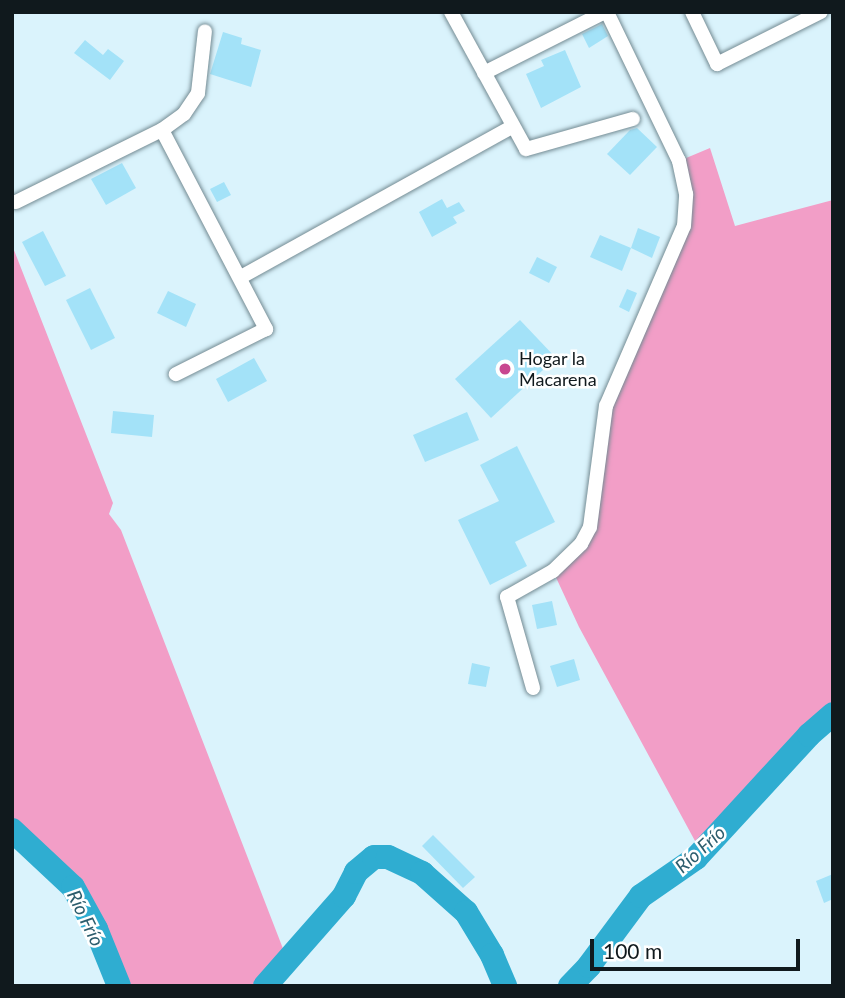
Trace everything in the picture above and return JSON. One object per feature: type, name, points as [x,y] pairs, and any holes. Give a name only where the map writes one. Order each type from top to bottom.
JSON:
[{"type":"street","points":[[451,12],[526,149],[633,119]]},
{"type":"street","points":[[484,73],[606,12],[679,162],[686,194],[684,226],[606,406],[590,527],[581,544],[553,571],[507,597],[533,688]]},
{"type":"street","points":[[692,12],[717,64],[800,17],[821,12]]},
{"type":"street","points":[[16,201],[162,130],[184,114],[198,93],[205,31]]},
{"type":"street","points":[[241,277],[512,127]]},
{"type":"street","points":[[162,130],[266,329],[176,374]]},
{"type":"shaded area","points":[[710,148],[735,226],[833,200],[833,714],[808,735],[701,852],[579,627],[553,571],[581,544],[606,406],[684,226],[679,161]]},
{"type":"shaded area","points":[[12,245],[113,503],[109,514],[121,530],[287,959],[265,986],[119,986],[96,929],[73,887],[12,830]]},
{"type":"building","points":[[602,24],[608,36],[589,48],[582,34]]},
{"type":"building","points":[[223,32],[242,38],[241,44],[261,50],[251,87],[210,74]]},
{"type":"building","points":[[85,40],[103,55],[108,49],[124,61],[110,80],[74,53]]},
{"type":"building","points":[[565,50],[581,87],[541,108],[526,74],[544,66],[541,60]]},
{"type":"building","points":[[637,128],[657,147],[630,175],[607,154],[630,130]]},
{"type":"building","points":[[122,163],[136,188],[106,205],[91,179]]},
{"type":"building","points":[[224,182],[231,195],[217,202],[210,189]]},
{"type":"building","points":[[442,199],[447,208],[459,202],[465,211],[453,217],[457,223],[432,237],[419,212]]},
{"type":"building","points":[[638,228],[660,237],[652,258],[631,248]]},
{"type":"building","points":[[43,231],[66,276],[45,286],[22,242]]},
{"type":"building","points":[[600,235],[631,248],[622,271],[590,257]]},
{"type":"building","points":[[537,257],[557,267],[549,283],[529,273]]},
{"type":"building","points":[[90,288],[115,338],[91,350],[66,300]]},
{"type":"building","points":[[627,289],[637,293],[629,312],[619,307]]},
{"type":"building","points":[[168,291],[196,304],[186,327],[157,313]]},
{"type":"building","name":"Hogar la Macarena","points":[[520,320],[556,358],[491,418],[455,379]]},
{"type":"building","points":[[254,358],[267,381],[228,402],[216,379]]},
{"type":"building","points":[[113,411],[154,415],[152,437],[111,433]]},
{"type":"building","points":[[467,412],[479,440],[425,462],[413,435]]},
{"type":"building","points":[[517,446],[555,522],[515,542],[527,566],[490,585],[458,520],[499,501],[480,465]]},
{"type":"building","points":[[552,601],[557,625],[537,629],[532,605]]},
{"type":"building","points":[[574,659],[580,680],[557,687],[550,666]]},
{"type":"building","points":[[472,663],[490,667],[486,687],[468,684]]},
{"type":"building","points":[[433,835],[475,877],[463,888],[422,846]]},
{"type":"building","points":[[833,874],[833,899],[824,903],[816,881]]},
{"type":"waterway","name":"Río Frío","points":[[570,986],[589,966],[641,896],[696,858],[809,735],[833,714]]},
{"type":"waterway","name":"Río Frío","points":[[12,830],[73,887],[96,929],[119,986]]},
{"type":"waterway","name":"Río Frío","points":[[265,986],[344,896],[356,872],[374,857],[388,857],[422,873],[466,912],[492,955],[505,986]]},
{"type":"place","name":"Hogar la Macarena","points":[[505,369]]}]
